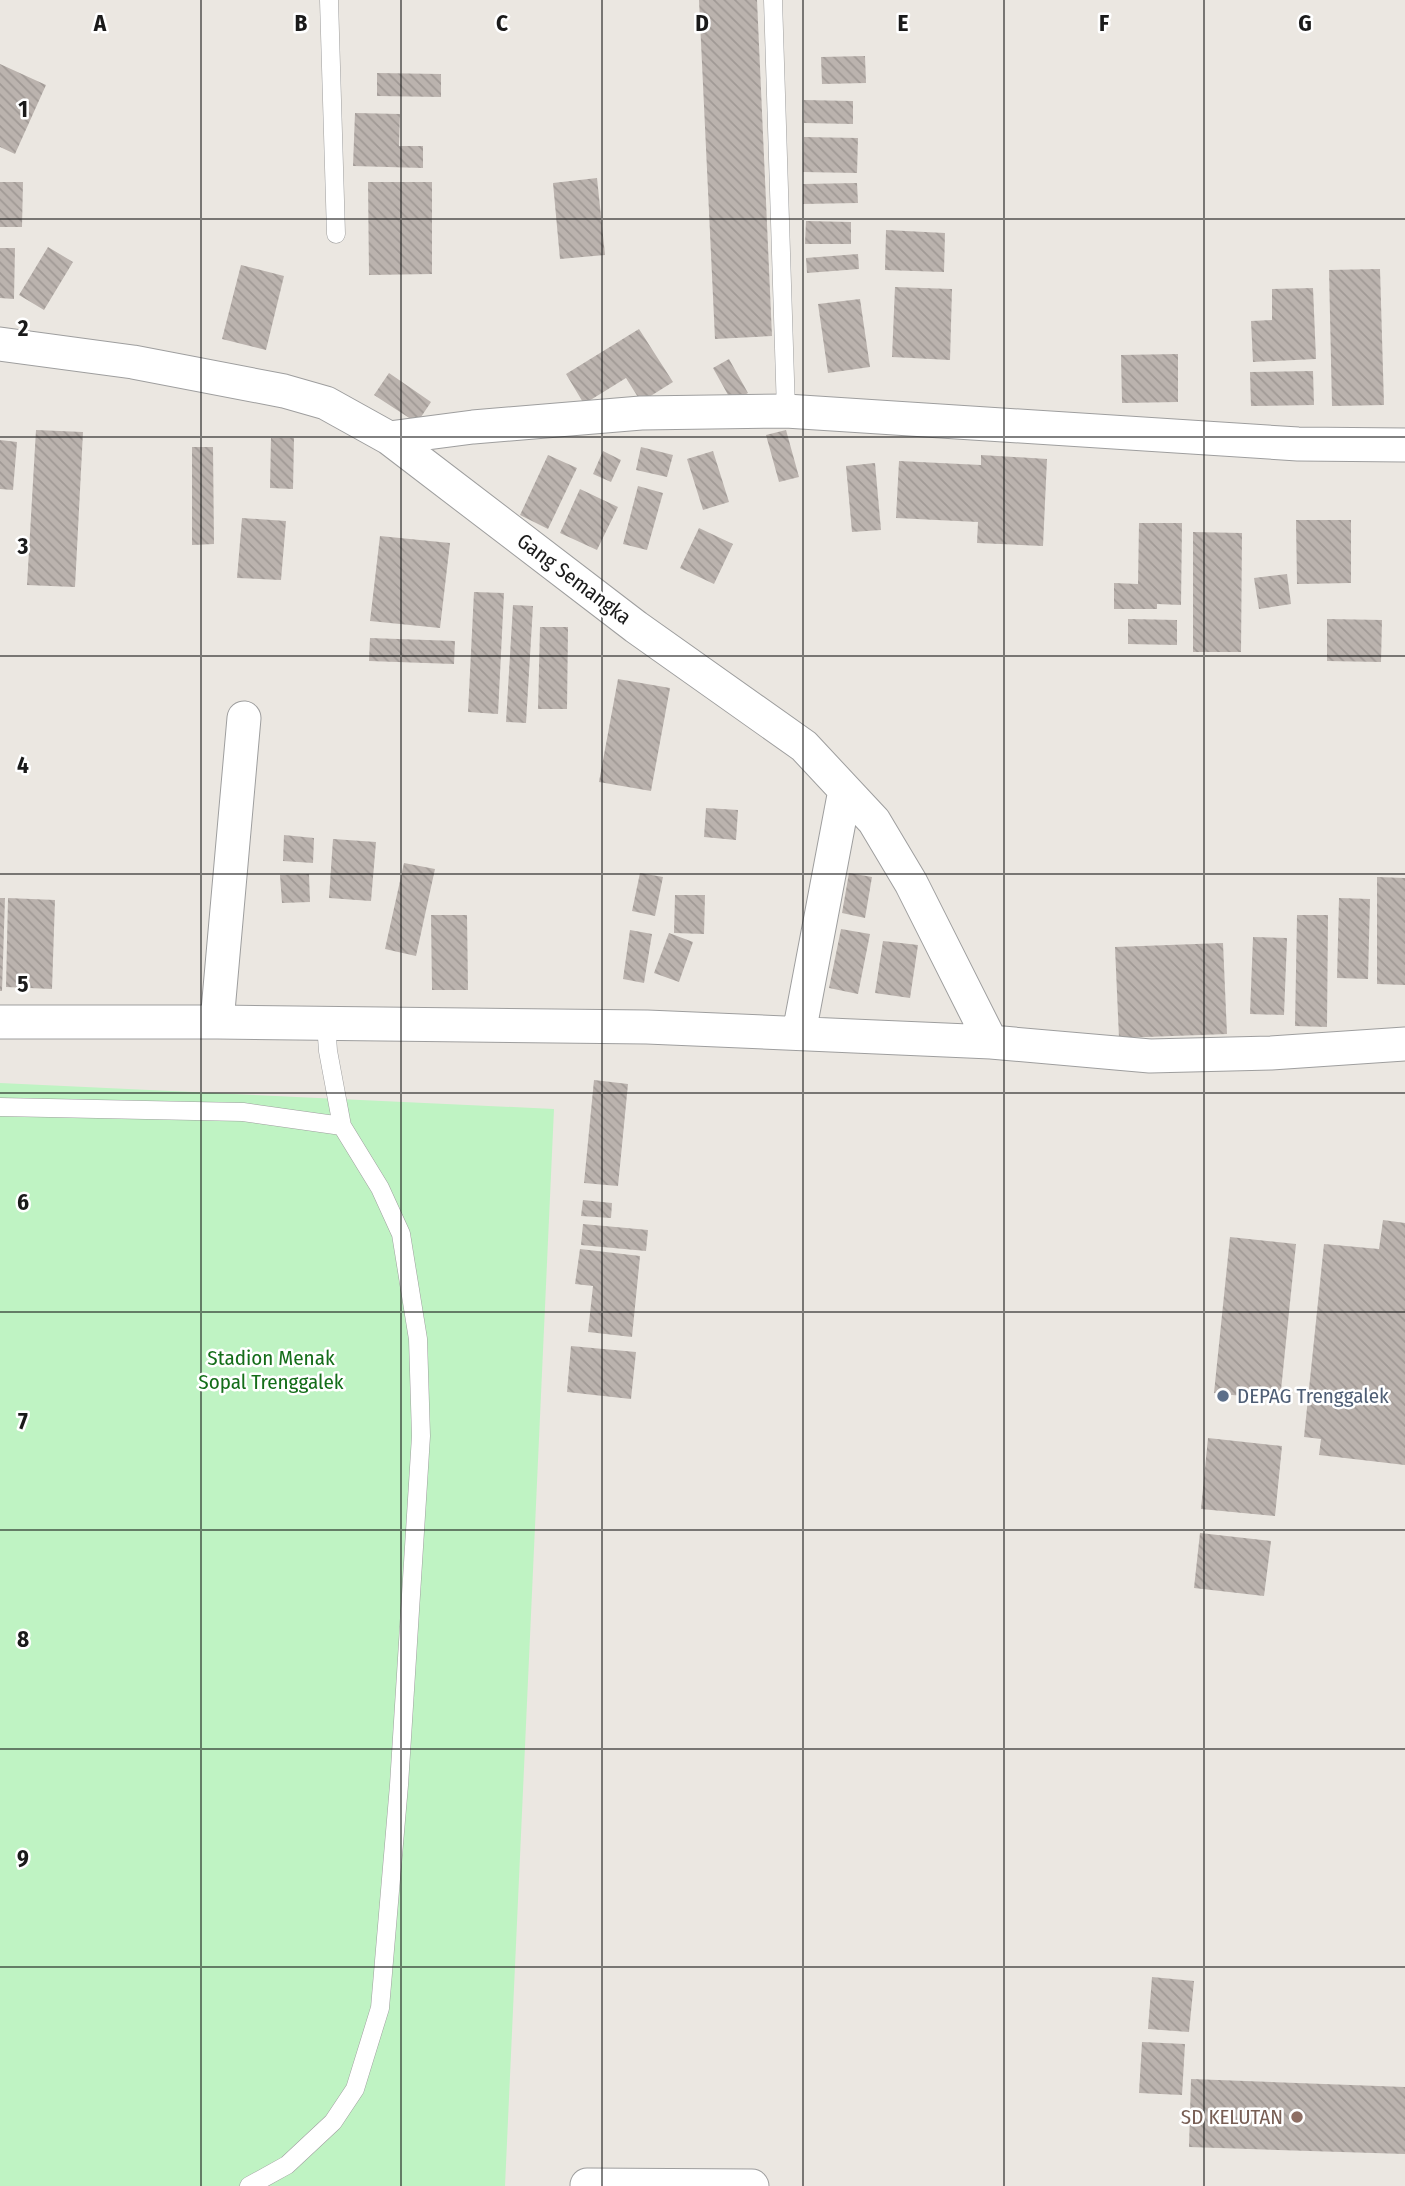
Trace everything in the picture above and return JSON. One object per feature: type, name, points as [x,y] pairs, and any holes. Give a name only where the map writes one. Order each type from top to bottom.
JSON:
[{"type":"street","name":"Gang Semangka","points":[[0,344],[133,362],[284,391],[326,403],[389,439],[636,627],[804,746],[874,821],[911,883],[991,1042]]},
{"type":"street","points":[[389,439],[473,427],[641,413],[786,411],[1298,444],[1405,444]]},
{"type":"street","points":[[217,1022],[244,718]]},
{"type":"street","points":[[799,1033],[845,790]]},
{"type":"street","points":[[0,1022],[647,1027],[991,1042],[1150,1056],[1271,1053],[1405,1044]]},
{"type":"street","points":[[587,2185],[752,2186]]},
{"type":"lane","points":[[329,0],[336,234]]},
{"type":"lane","points":[[773,0],[786,411]]},
{"type":"lane","points":[[249,2186],[287,2165],[332,2122],[355,2089],[380,2008],[399,1785],[421,1436],[418,1339],[401,1234],[380,1188],[342,1126],[328,1051],[326,1023]]},
{"type":"lane","points":[[0,1107],[243,1112],[342,1126]]},
{"type":"green space","name":"Stadion Menak Sopal Trenggalek","points":[[0,1083],[554,1109],[505,2186],[0,2186]]},
{"type":"building","points":[[699,0],[757,0],[772,336],[715,339]]},
{"type":"building","points":[[865,56],[866,83],[822,84],[821,57]]},
{"type":"building","points":[[0,64],[46,85],[15,154],[0,147]]},
{"type":"building","points":[[377,73],[441,74],[441,97],[377,96]]},
{"type":"building","points":[[804,100],[853,101],[853,124],[804,123]]},
{"type":"building","points":[[355,113],[400,114],[399,146],[423,146],[423,168],[353,166]]},
{"type":"building","points":[[804,137],[858,138],[857,173],[803,172]]},
{"type":"building","points":[[597,178],[605,255],[560,259],[553,183]]},
{"type":"building","points":[[0,182],[23,182],[22,227],[0,227]]},
{"type":"building","points":[[368,182],[432,182],[432,274],[369,275]]},
{"type":"building","points":[[857,183],[858,203],[803,204],[803,184]]},
{"type":"building","points":[[806,221],[851,222],[851,244],[805,244]]},
{"type":"building","points":[[886,230],[945,233],[944,272],[885,270]]},
{"type":"building","points":[[48,247],[73,262],[44,310],[19,295]]},
{"type":"building","points":[[0,248],[15,248],[14,299],[0,298]]},
{"type":"building","points":[[858,254],[859,269],[807,273],[806,258]]},
{"type":"building","points":[[241,265],[284,276],[266,350],[222,339]]},
{"type":"building","points":[[1380,269],[1384,405],[1332,406],[1329,270]]},
{"type":"building","points":[[895,287],[952,289],[950,360],[892,357]]},
{"type":"building","points":[[1313,288],[1316,359],[1253,362],[1251,321],[1272,320],[1272,289]]},
{"type":"building","points":[[860,299],[870,367],[828,373],[818,304]]},
{"type":"building","points":[[639,329],[673,382],[641,402],[626,378],[584,404],[566,374]]},
{"type":"building","points":[[1178,354],[1178,402],[1122,403],[1121,355]]},
{"type":"building","points":[[729,359],[748,393],[732,402],[713,368]]},
{"type":"building","points":[[1313,371],[1314,405],[1251,406],[1250,372]]},
{"type":"building","points":[[389,373],[431,402],[417,423],[374,395]]},
{"type":"building","points":[[36,430],[83,432],[75,587],[27,585]]},
{"type":"building","points":[[786,430],[799,477],[779,482],[766,435]]},
{"type":"building","points":[[271,438],[294,438],[293,489],[270,488]]},
{"type":"building","points":[[0,440],[17,442],[13,490],[0,489]]},
{"type":"building","points":[[192,447],[213,447],[214,544],[192,545]]},
{"type":"building","points":[[641,447],[673,455],[667,477],[636,470]]},
{"type":"building","points":[[603,451],[621,460],[611,482],[593,474]]},
{"type":"building","points":[[713,451],[729,502],[703,510],[687,459]]},
{"type":"building","points":[[548,455],[577,468],[548,529],[520,515]]},
{"type":"building","points":[[981,455],[1047,459],[1043,546],[977,543],[978,522],[896,518],[899,461],[981,465]]},
{"type":"building","points":[[875,463],[881,530],[852,532],[846,466]]},
{"type":"building","points":[[638,486],[663,493],[647,550],[623,544]]},
{"type":"building","points":[[580,489],[618,507],[597,550],[560,533]]},
{"type":"building","points":[[242,518],[286,521],[281,580],[237,578]]},
{"type":"building","points":[[1296,520],[1351,520],[1351,583],[1297,584]]},
{"type":"building","points":[[1139,523],[1182,523],[1181,605],[1157,604],[1157,609],[1114,609],[1114,583],[1138,584]]},
{"type":"building","points":[[699,528],[733,544],[714,584],[680,568]]},
{"type":"building","points":[[1193,532],[1242,533],[1241,652],[1193,652]]},
{"type":"building","points":[[380,536],[450,543],[440,628],[370,621]]},
{"type":"building","points":[[1287,574],[1291,604],[1259,609],[1254,578]]},
{"type":"building","points":[[474,592],[504,593],[498,714],[468,712]]},
{"type":"building","points":[[513,605],[533,606],[526,723],[506,722]]},
{"type":"building","points":[[1128,619],[1177,620],[1177,645],[1128,644]]},
{"type":"building","points":[[1327,619],[1382,620],[1381,662],[1327,661]]},
{"type":"building","points":[[540,627],[568,627],[567,709],[538,709]]},
{"type":"building","points":[[370,638],[455,641],[454,664],[369,661]]},
{"type":"building","points":[[618,679],[670,688],[651,791],[599,782]]},
{"type":"building","points":[[706,808],[738,810],[736,840],[704,837]]},
{"type":"building","points":[[284,835],[314,838],[313,863],[283,861]]},
{"type":"building","points":[[333,839],[376,842],[371,901],[329,898]]},
{"type":"building","points":[[404,863],[435,869],[416,956],[385,949]]},
{"type":"building","points":[[640,873],[663,877],[655,916],[632,911]]},
{"type":"building","points":[[849,873],[872,877],[865,918],[842,913]]},
{"type":"building","points":[[309,874],[310,902],[282,903],[280,875]]},
{"type":"building","points":[[1377,877],[1405,878],[1405,985],[1377,984]]},
{"type":"building","points":[[675,895],[705,895],[704,934],[674,933]]},
{"type":"building","points":[[0,898],[5,898],[2,991],[0,991]]},
{"type":"building","points":[[8,898],[55,900],[52,989],[6,987]]},
{"type":"building","points":[[1339,898],[1370,899],[1368,979],[1337,978]]},
{"type":"building","points":[[431,915],[467,915],[468,990],[432,990]]},
{"type":"building","points":[[1297,915],[1328,915],[1327,1027],[1295,1026]]},
{"type":"building","points":[[841,929],[870,934],[858,994],[829,988]]},
{"type":"building","points":[[630,930],[652,934],[644,983],[623,979]]},
{"type":"building","points":[[669,933],[693,942],[679,982],[654,973]]},
{"type":"building","points":[[1253,937],[1287,938],[1284,1015],[1250,1014]]},
{"type":"building","points":[[883,941],[918,945],[910,998],[875,993]]},
{"type":"building","points":[[1223,943],[1227,1034],[1119,1038],[1115,947]]},
{"type":"building","points":[[594,1080],[628,1084],[618,1186],[584,1183]]},
{"type":"building","points":[[583,1200],[612,1203],[611,1218],[581,1216]]},
{"type":"building","points":[[1383,1220],[1405,1223],[1405,1465],[1319,1455],[1321,1439],[1304,1437],[1324,1244],[1379,1249]]},
{"type":"building","points":[[583,1224],[648,1230],[646,1251],[581,1245]]},
{"type":"building","points":[[1230,1237],[1296,1244],[1280,1400],[1214,1393]]},
{"type":"building","points":[[580,1249],[640,1256],[632,1337],[588,1332],[593,1286],[575,1284]]},
{"type":"building","points":[[571,1346],[636,1352],[631,1399],[567,1392]]},
{"type":"building","points":[[1208,1438],[1282,1446],[1275,1516],[1201,1509]]},
{"type":"building","points":[[1200,1533],[1271,1541],[1264,1596],[1194,1588]]},
{"type":"building","points":[[1152,1977],[1194,1981],[1189,2032],[1148,2029]]},
{"type":"building","points":[[1142,2042],[1185,2044],[1182,2095],[1139,2093]]},
{"type":"building","name":"SD KELUTAN","points":[[1191,2079],[1405,2087],[1405,2154],[1189,2147]]},
{"type":"place","name":"DEPAG Trenggalek","points":[[1223,1396]]},
{"type":"place","name":"SD KELUTAN","points":[[1297,2117]]}]
